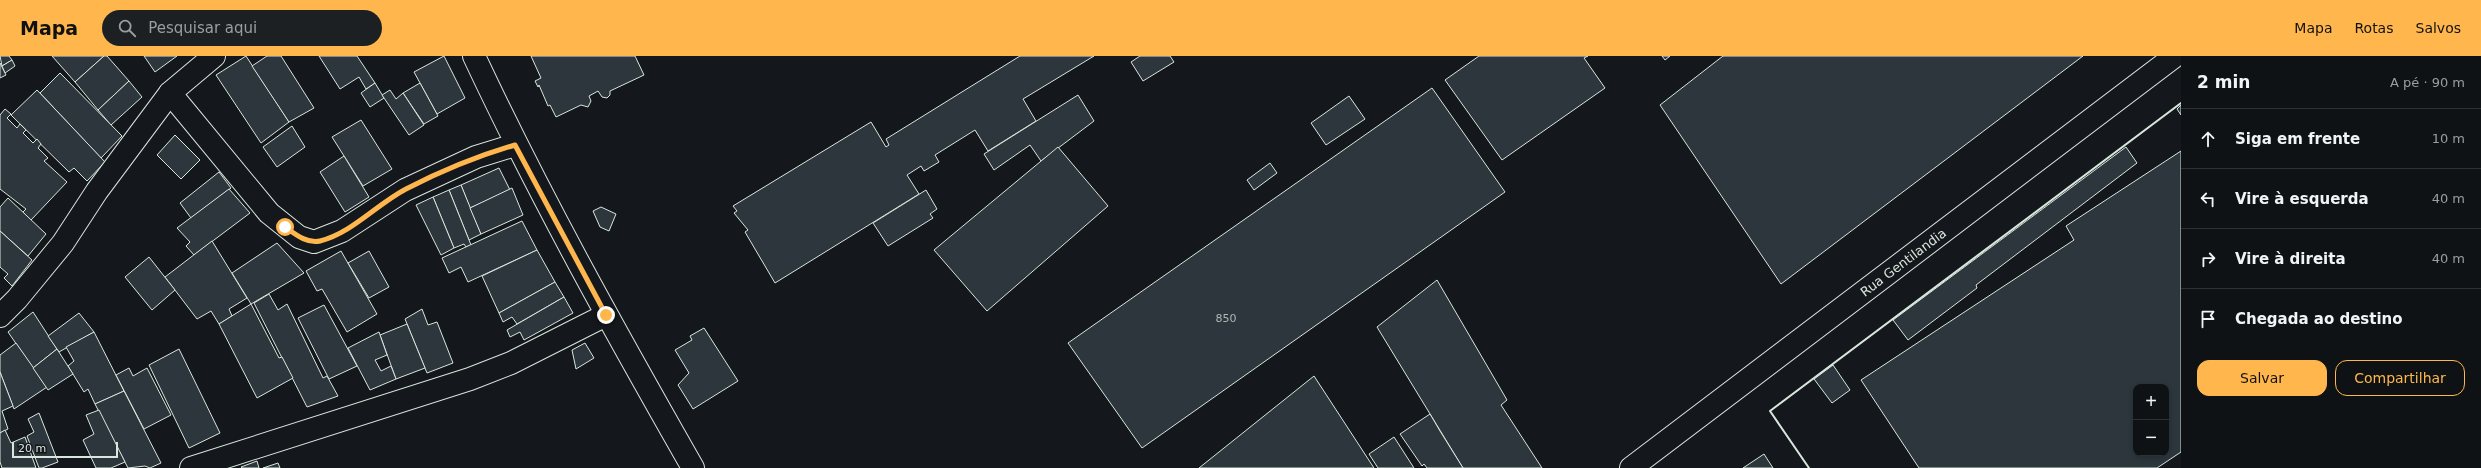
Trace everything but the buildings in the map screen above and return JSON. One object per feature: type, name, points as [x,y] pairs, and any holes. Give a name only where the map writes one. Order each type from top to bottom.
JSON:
[{"type":"street","points":[[0,316],[17,299],[63,243],[97,190],[170,93],[214,56]]},
{"type":"street","points":[[474,56],[515,145],[606,315],[693,468]]},
{"type":"street","name":"Rua Gentilandia","points":[[1631,468],[2175,56]]},
{"type":"street","points":[[170,93],[269,213],[299,237],[314,242],[342,231],[405,190],[476,157],[515,145]]},
{"type":"street","points":[[191,468],[470,379],[511,363],[606,315]]},
{"type":"wall","points":[[1809,468],[1770,411],[2181,103]]},
{"type":"route","points":[[285,227],[299,237],[314,242],[321,241],[342,231],[405,190],[476,157],[515,145],[606,315]]}]
